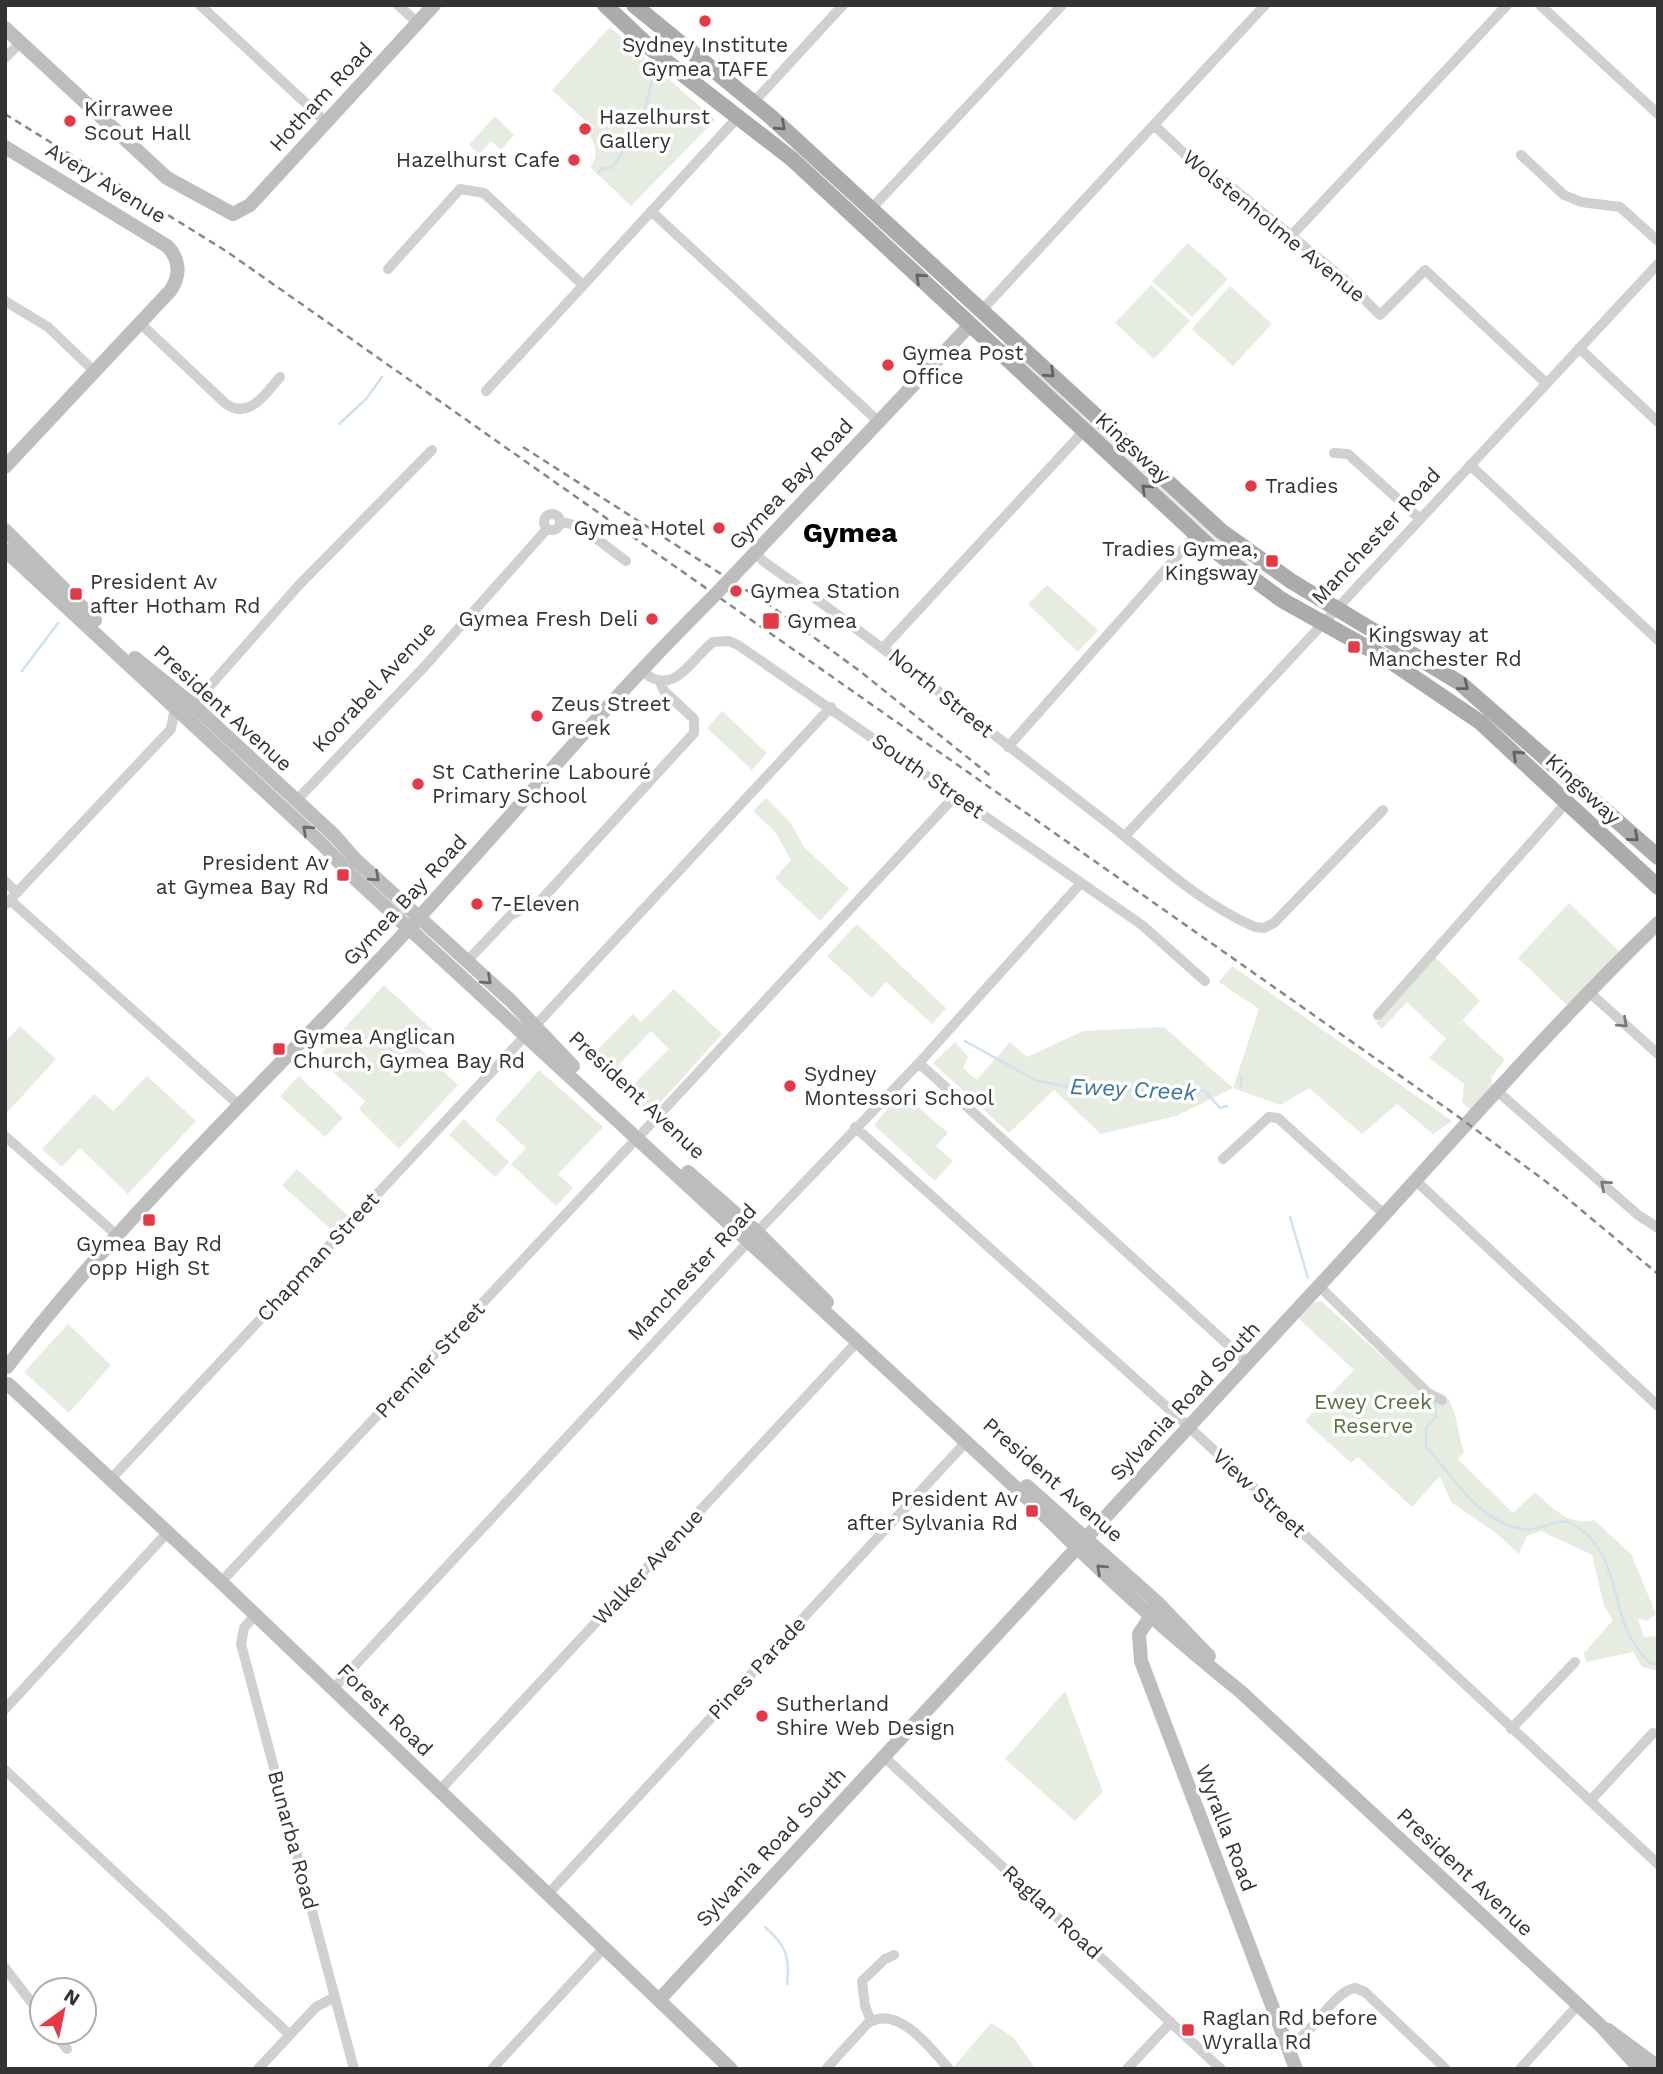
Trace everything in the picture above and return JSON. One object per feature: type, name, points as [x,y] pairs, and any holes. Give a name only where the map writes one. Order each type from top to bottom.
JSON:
[{"type":"main road","name":"Kingsway","points":[[605,5],[666,61],[792,159],[1196,535],[1265,589],[1451,700],[1480,722],[1658,887]]},
{"type":"main road","name":"Kingsway","points":[[634,5],[753,103],[872,208],[1221,531],[1267,566],[1461,683],[1658,857]]},
{"type":"main road","name":"Gymea Bay Road","points":[[970,325],[982,310]]},
{"type":"street","points":[[200,5],[326,122]]},
{"type":"street","points":[[398,5],[418,23]]},
{"type":"street","name":"Hotham Road","points":[[20,43],[167,178],[228,214],[237,214],[250,205],[434,5]]},
{"type":"street","points":[[753,103],[843,5]]},
{"type":"street","points":[[872,208],[1062,5]]},
{"type":"street","points":[[982,310],[1265,5]]},
{"type":"street","points":[[1291,236],[1507,5]]},
{"type":"street","points":[[1540,5],[1658,114]]},
{"type":"street","points":[[5,29],[20,43],[5,58]]},
{"type":"street","points":[[486,391],[739,116]]},
{"type":"street","name":"Wolstenholme Avenue","points":[[1154,125],[1206,174],[1228,184],[1345,280],[1380,315],[1425,270],[1546,383]]},
{"type":"street","name":"Avery Avenue","points":[[5,147],[167,246],[177,262],[174,285],[141,324]]},
{"type":"street","points":[[1521,155],[1564,195],[1581,202],[1620,207],[1658,241]]},
{"type":"street","points":[[388,269],[460,189],[470,189],[484,193],[583,285]]},
{"type":"street","points":[[651,211],[878,421]]},
{"type":"street","name":"Manchester Road","points":[[1125,836],[1658,264]]},
{"type":"street","points":[[5,301],[48,327],[95,372]]},
{"type":"street","points":[[5,467],[141,324],[226,404],[236,409],[247,409],[256,404],[280,377]]},
{"type":"street","name":"Gymea Bay Road","points":[[6,1366],[43,1320],[240,1106],[414,923],[710,600],[970,325]]},
{"type":"street","points":[[1579,348],[1658,422]]},
{"type":"street","points":[[884,648],[1083,432]]},
{"type":"street","points":[[241,771],[217,739],[192,714],[193,705],[299,585],[432,450]]},
{"type":"street","points":[[1334,453],[1348,454],[1420,519]]},
{"type":"street","points":[[1470,465],[1658,640]]},
{"type":"street","name":"Koorabel Avenue","points":[[291,806],[425,666],[547,528],[544,523],[548,515],[554,514],[560,521],[581,527],[626,561]]},
{"type":"street","name":"President Avenue","points":[[5,530],[103,628],[193,705],[291,806],[414,923],[1001,1464],[1240,1691],[1601,2026],[1640,2069]]},
{"type":"street","points":[[1008,747],[1196,535]]},
{"type":"street","name":"President Avenue","points":[[5,550],[241,771],[291,806]]},
{"type":"street","name":"North Street","points":[[755,552],[763,561],[884,648],[1125,836],[1183,886],[1238,920],[1264,928],[1274,923],[1383,810]]},
{"type":"street","name":"South Street","points":[[660,682],[686,671],[713,642],[729,641],[831,708],[1143,925],[1205,981]]},
{"type":"street","points":[[467,961],[511,915],[542,899],[694,733],[694,719],[664,691],[660,682],[643,672]]},
{"type":"street","points":[[11,899],[172,729],[175,708]]},
{"type":"street","name":"Chapman Street","points":[[110,1480],[831,708]]},
{"type":"street","points":[[172,729],[185,727],[201,731]]},
{"type":"street","name":"Premier Street","points":[[221,1582],[956,795]]},
{"type":"street","points":[[1377,1015],[1567,802]]},
{"type":"street","points":[[5,881],[11,899],[240,1106]]},
{"type":"street","name":"Manchester Road","points":[[333,1689],[855,1127],[919,1063],[1081,883]]},
{"type":"street","name":"President Avenue","points":[[414,923],[467,961],[531,1030]]},
{"type":"street","name":"Sylvania Road South","points":[[659,2000],[1319,1286],[1495,1089],[1658,923]]},
{"type":"street","points":[[1589,992],[1658,1054]]},
{"type":"street","points":[[919,1063],[1248,1363]]},
{"type":"street","points":[[1495,1089],[1638,1215],[1658,1228]]},
{"type":"street","points":[[1223,1159],[1269,1117],[1282,1120],[1384,1214]]},
{"type":"street","name":"View Street","points":[[855,1127],[1189,1427],[1658,1864]]},
{"type":"street","points":[[5,1136],[119,1237]]},
{"type":"street","points":[[1415,1180],[1658,1406]]},
{"type":"street","name":"President Avenue","points":[[753,1236],[857,1342],[966,1442],[1083,1543]]},
{"type":"street","points":[[1319,1286],[1408,1374],[1442,1400]]},
{"type":"street","name":"Walker Avenue","points":[[439,1791],[857,1342]]},
{"type":"street","points":[[6,1366],[11,1373],[7,1385]]},
{"type":"street","name":"Forest Road","points":[[7,1385],[221,1582],[603,1949],[732,2069]]},
{"type":"street","name":"Pines Parade","points":[[548,1894],[966,1442]]},
{"type":"street","points":[[5,1709],[167,1533]]},
{"type":"street","name":"Wyralla Road","points":[[1154,1609],[1137,1641],[1141,1661],[1296,2069]]},
{"type":"street","name":"Bunarba Road","points":[[255,1615],[244,1628],[241,1644],[354,2069]]},
{"type":"street","points":[[1511,1729],[1575,1662]]},
{"type":"street","points":[[1590,1801],[1653,1733]]},
{"type":"street","name":"Raglan Road","points":[[883,1756],[1222,2069]]},
{"type":"street","points":[[5,1770],[290,2035]]},
{"type":"street","points":[[492,2069],[603,1949]]},
{"type":"street","points":[[872,2021],[865,2006],[862,1981],[894,1955]]},
{"type":"street","points":[[5,1968],[28,1998]]},
{"type":"street","points":[[1286,2045],[1303,2037],[1345,1992],[1355,1988],[1364,1993],[1446,2069]]},
{"type":"street","points":[[258,2069],[316,2007],[335,1997]]},
{"type":"street","points":[[1520,2069],[1578,2005]]},
{"type":"street","points":[[826,2069],[872,2021],[888,2020],[904,2024],[949,2069]]},
{"type":"street","points":[[1127,2069],[1171,2022]]},
{"type":"street","name":"President Avenue","points":[[1601,2026],[1627,2042],[1658,2067]]},
{"type":"green space","points":[[610,27],[715,120],[631,206],[590,167],[595,158],[594,143],[585,131],[590,125],[552,90]]},
{"type":"green space","points":[[495,116],[514,135],[501,150],[491,141],[479,154],[469,145]]},
{"type":"green space","points":[[1188,243],[1228,279],[1192,317],[1152,281]]},
{"type":"green space","points":[[1151,285],[1190,321],[1154,359],[1115,323]]},
{"type":"green space","points":[[1230,286],[1272,324],[1233,366],[1192,329]]},
{"type":"green space","points":[[1005,341],[1252,567],[1250,569],[1207,535],[1003,345]]},
{"type":"green space","points":[[1047,585],[1098,630],[1078,652],[1028,604]]},
{"type":"green space","points":[[722,711],[767,753],[752,770],[707,728]]},
{"type":"green space","points":[[766,798],[791,823],[804,847],[849,889],[820,921],[775,878],[791,860],[776,833],[753,811]]},
{"type":"green space","points":[[1569,903],[1624,956],[1572,1010],[1518,958]]},
{"type":"green space","points":[[857,924],[946,1008],[932,1024],[886,982],[872,998],[827,956]]},
{"type":"green space","points":[[1435,957],[1480,1001],[1454,1030],[1463,1021],[1505,1060],[1491,1077],[1493,1089],[1473,1113],[1462,1102],[1464,1084],[1429,1058],[1446,1039],[1407,1002],[1382,1029],[1376,1023]]},
{"type":"green space","points":[[1232,966],[1452,1121],[1433,1134],[1397,1104],[1362,1134],[1309,1088],[1280,1105],[1233,1088],[1259,1009],[1219,982]]},
{"type":"green space","points":[[384,985],[437,1034],[418,1047],[458,1085],[399,1149],[359,1109],[365,1101],[317,1058]]},
{"type":"green space","points":[[674,989],[722,1034],[649,1115],[626,1092],[669,1049],[651,1031],[608,1076],[590,1057],[633,1014],[641,1022]]},
{"type":"green space","points":[[20,1026],[56,1059],[6,1114],[5,1042]]},
{"type":"green space","points":[[1164,1027],[1233,1088],[1176,1116],[1101,1134],[1054,1090],[1009,1133],[933,1063],[955,1042],[968,1057],[963,1068],[977,1080],[1010,1042],[1027,1057],[1083,1031]]},
{"type":"green space","points":[[539,1070],[603,1127],[558,1174],[573,1188],[556,1206],[511,1164],[526,1148],[495,1119]]},
{"type":"green space","points":[[147,1076],[196,1121],[128,1194],[80,1148],[62,1167],[42,1149],[94,1094],[113,1111]]},
{"type":"green space","points":[[299,1076],[343,1118],[325,1137],[280,1096]]},
{"type":"green space","points":[[901,1092],[948,1133],[936,1146],[953,1161],[935,1181],[874,1125]]},
{"type":"green space","points":[[464,1119],[509,1162],[495,1177],[449,1135]]},
{"type":"green space","points":[[297,1169],[353,1220],[338,1236],[282,1185]]},
{"type":"green space","name":"Ewey Creek Reserve","points":[[1321,1301],[1426,1396],[1449,1399],[1464,1452],[1458,1459],[1513,1513],[1535,1492],[1562,1515],[1577,1521],[1594,1520],[1631,1554],[1656,1614],[1647,1621],[1638,1619],[1644,1637],[1658,1636],[1658,1671],[1642,1667],[1633,1652],[1586,1662],[1584,1653],[1613,1620],[1604,1606],[1592,1555],[1541,1531],[1527,1536],[1519,1554],[1496,1533],[1451,1502],[1440,1476],[1412,1507],[1358,1457],[1351,1463],[1305,1421],[1354,1370],[1298,1318],[1314,1302]]},
{"type":"green space","points":[[68,1324],[111,1365],[69,1413],[24,1372]]},
{"type":"green space","points":[[1065,1691],[1103,1792],[1075,1821],[1005,1759]]},
{"type":"green space","points":[[991,2023],[1013,2037],[1036,2069],[952,2069]]},
{"type":"waterway","points":[[598,173],[601,169],[613,167],[642,119],[654,74]]},
{"type":"waterway","points":[[339,424],[366,399],[382,377]]},
{"type":"waterway","points":[[22,671],[58,623]]},
{"type":"waterway","name":"Ewey Creek","points":[[965,1041],[1035,1080],[1082,1090],[1205,1091],[1220,1108],[1227,1106]]},
{"type":"waterway","points":[[1241,1076],[1241,1087]]},
{"type":"waterway","name":"Ewey Creek","points":[[1290,1217],[1308,1278]]},
{"type":"waterway","name":"Ewey Creek","points":[[1435,1403],[1436,1416],[1426,1428],[1426,1447],[1468,1497],[1492,1517],[1522,1529],[1557,1522],[1571,1523],[1578,1527],[1603,1556],[1630,1636],[1649,1663],[1658,1665]]},
{"type":"waterway","points":[[765,1927],[785,1952],[788,1966],[787,1984]]},
{"type":"railway","points":[[5,114],[226,251],[1456,1115],[1556,1189],[1658,1274]]},
{"type":"railway","points":[[523,447],[771,606],[861,672],[992,777]]},
{"type":"place","name":"Sydney Institute Gymea TAFE","points":[[705,21]]},
{"type":"place","name":"Kirrawee Scout Hall","points":[[70,121]]},
{"type":"place","name":"Hazelhurst Gallery","points":[[585,129]]},
{"type":"place","name":"Hazelhurst Cafe","points":[[574,160]]},
{"type":"place","name":"Gymea Post Office","points":[[888,365]]},
{"type":"place","name":"Tradies","points":[[1251,486]]},
{"type":"place","name":"Gymea Hotel","points":[[719,528]]},
{"type":"place","name":"Tradies Gymea, Kingsway","points":[[1272,561]]},
{"type":"place","name":"Gymea Station","points":[[736,591]]},
{"type":"place","name":"President Av after Hotham Rd","points":[[76,594]]},
{"type":"place","name":"Gymea Fresh Deli","points":[[652,619]]},
{"type":"place","name":"Gymea","points":[[771,621]]},
{"type":"place","name":"Kingsway at Manchester Rd","points":[[1354,647]]},
{"type":"place","name":"Zeus Street Greek","points":[[537,716]]},
{"type":"place","name":"St Catherine Labouré Primary School","points":[[418,784]]},
{"type":"place","name":"President Av at Gymea Bay Rd","points":[[343,875]]},
{"type":"place","name":"7-Eleven","points":[[477,904]]},
{"type":"place","name":"Gymea Anglican Church, Gymea Bay Rd","points":[[279,1049]]},
{"type":"place","name":"Sydney Montessori School","points":[[790,1086]]},
{"type":"place","name":"Gymea Bay Rd opp High St","points":[[149,1220]]},
{"type":"place","name":"President Av after Sylvania Rd","points":[[1032,1511]]},
{"type":"place","name":"Sutherland Shire Web Design","points":[[762,1716]]},
{"type":"place","name":"Raglan Rd before Wyralla Rd","points":[[1188,2030]]},
{"type":"district","name":"Gymea","points":[[850,532]]}]
